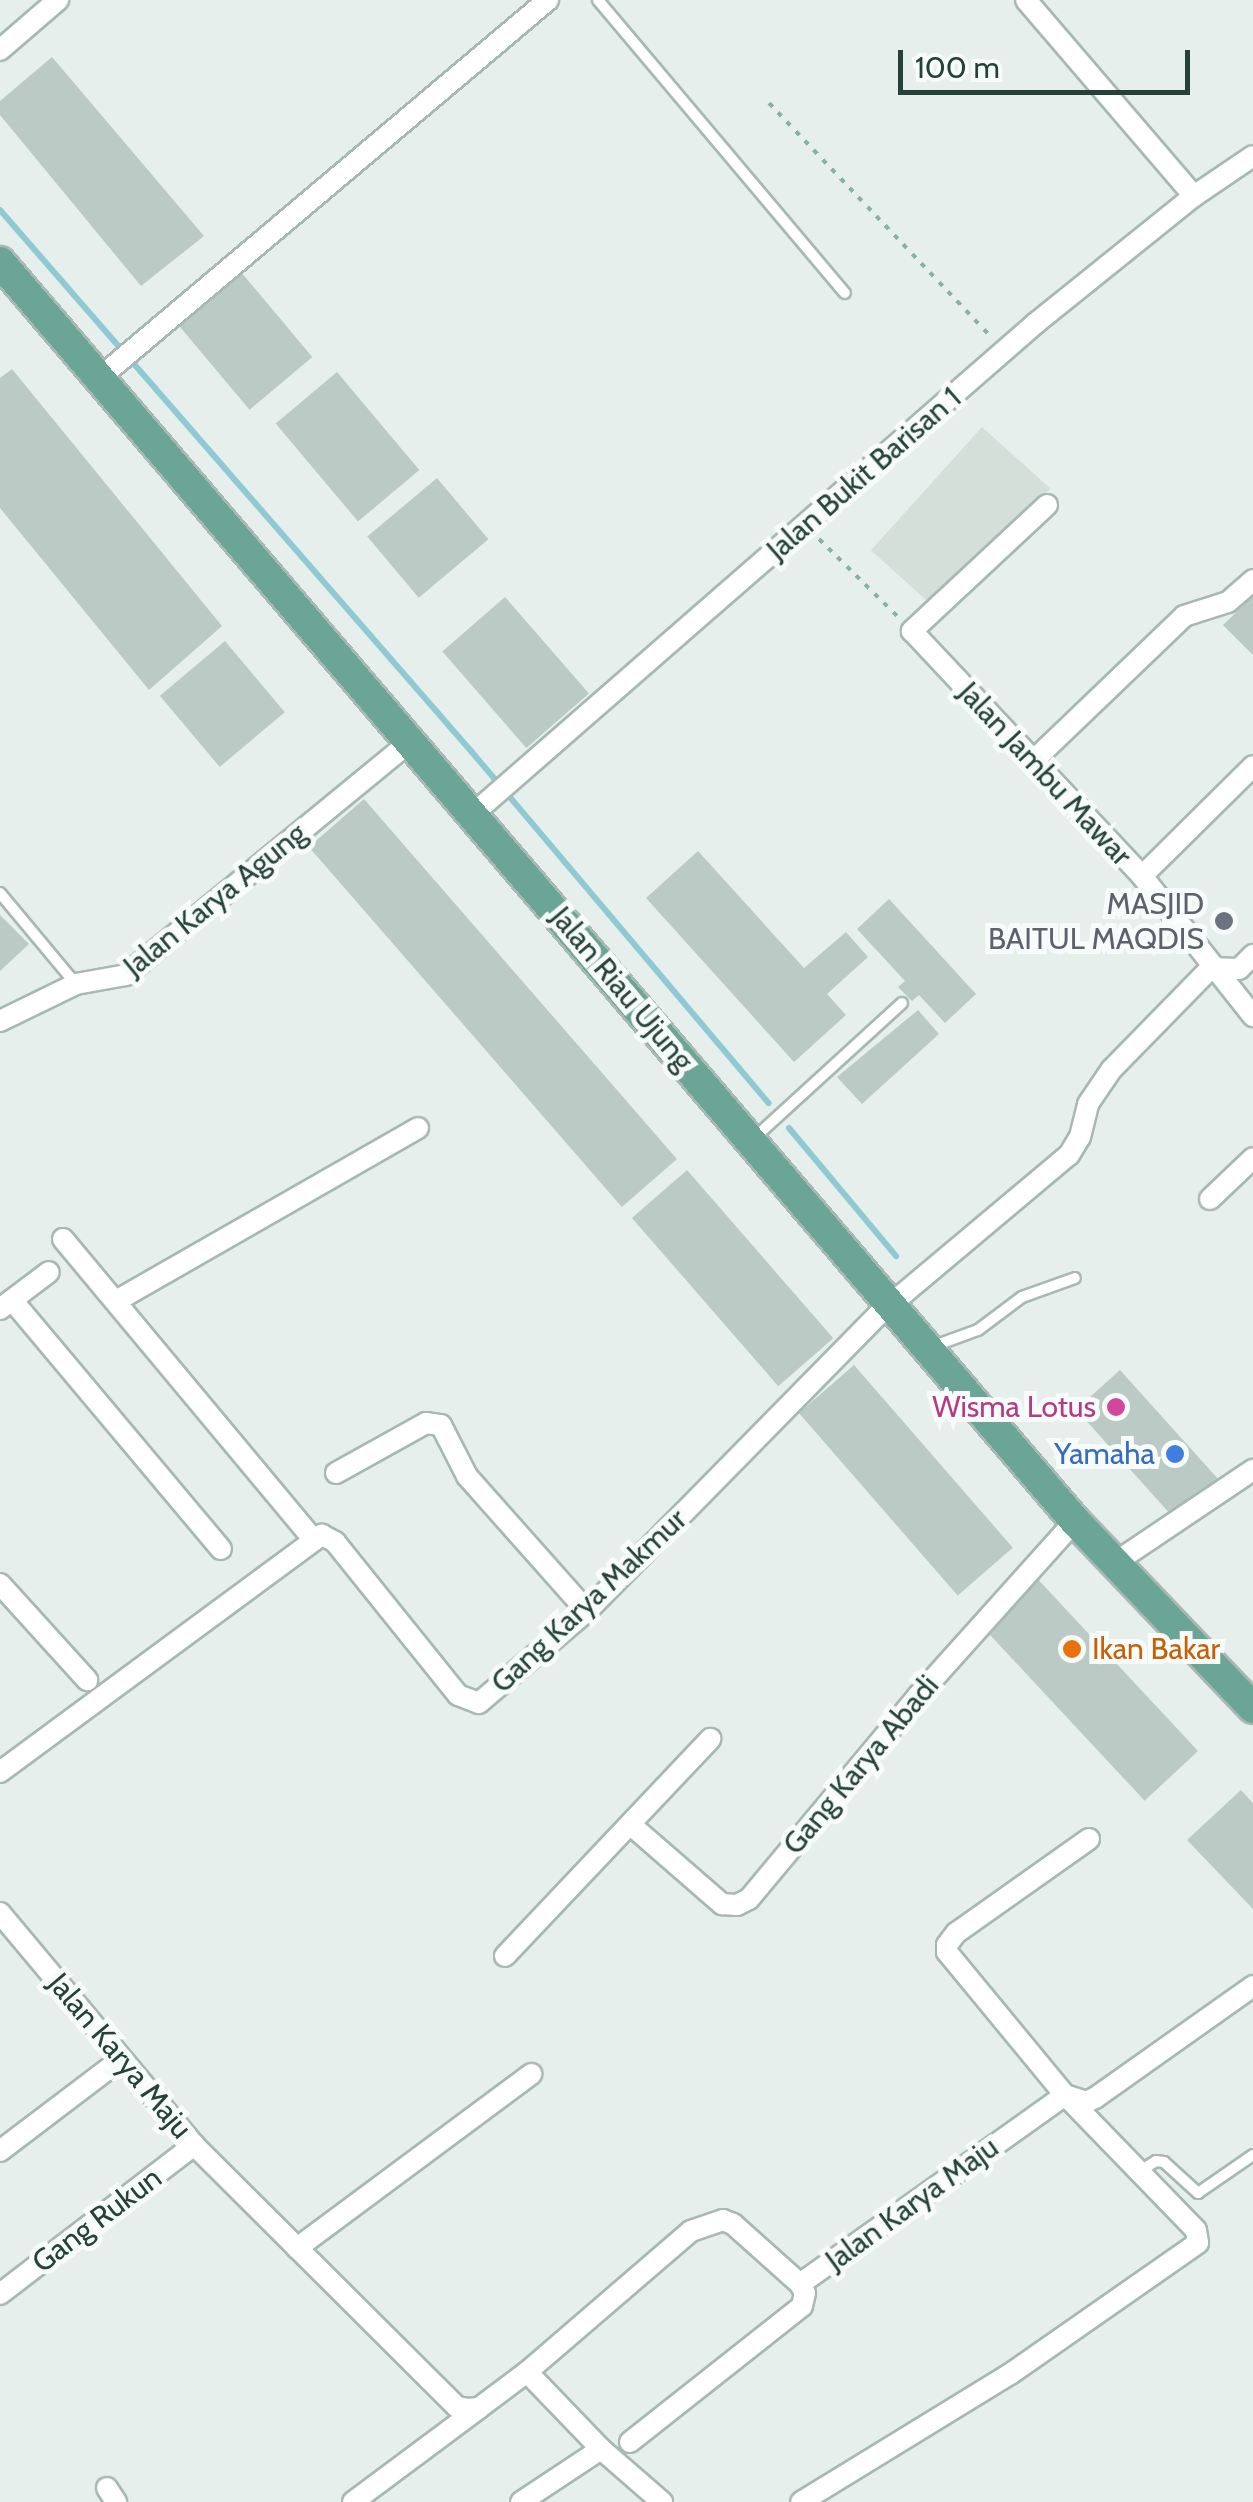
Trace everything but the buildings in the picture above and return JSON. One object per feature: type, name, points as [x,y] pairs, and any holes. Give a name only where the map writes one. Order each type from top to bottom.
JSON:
[{"type":"main road","name":"Jalan Riau Ujung","points":[[0,262],[106,372],[411,741],[479,809],[751,1140],[1075,1521],[1253,1708]]},
{"type":"street","points":[[0,50],[58,0]]},
{"type":"street","points":[[106,372],[548,0]]},
{"type":"street","points":[[1026,0],[1194,196]]},
{"type":"street","name":"Jalan Bukit Barisan 1","points":[[479,809],[1004,351],[1194,196],[1253,156]]},
{"type":"street","points":[[912,630],[1047,505]]},
{"type":"street","points":[[1032,762],[1184,616],[1228,602],[1253,580]]},
{"type":"street","name":"Jalan Jambu Mawar","points":[[912,630],[1142,876],[1211,968],[1253,1016]]},
{"type":"street","name":"Jalan Karya Agung","points":[[0,1021],[76,984],[126,976],[411,741]]},
{"type":"street","points":[[1142,876],[1253,766]]},
{"type":"street","points":[[892,1305],[1070,1155],[1080,1137],[1088,1104],[1110,1070],[1211,968],[1238,969],[1253,955]]},
{"type":"street","points":[[116,1300],[418,1128]]},
{"type":"street","points":[[1210,1199],[1253,1158]]},
{"type":"street","points":[[0,1772],[95,1686],[314,1540],[63,1239]]},
{"type":"street","points":[[49,1272],[6,1304],[221,1550]]},
{"type":"street","name":"Gang Karya Makmur","points":[[314,1540],[322,1535],[336,1542],[458,1695],[479,1703],[587,1611],[892,1305]]},
{"type":"street","points":[[336,1473],[426,1423],[441,1425],[467,1476],[587,1611]]},
{"type":"street","points":[[1113,1564],[1253,1470]]},
{"type":"street","name":"Gang Karya Abadi","points":[[631,1824],[722,1904],[737,1905],[749,1899],[918,1696],[1075,1521]]},
{"type":"street","points":[[0,1584],[95,1686]]},
{"type":"street","points":[[504,1956],[710,1740]]},
{"type":"street","points":[[801,2502],[1010,2374],[1194,2248],[1196,2230],[1064,2094],[946,1952],[946,1945],[956,1933],[1089,1839]]},
{"type":"street","name":"Jalan Karya Maju","points":[[0,1912],[194,2146],[457,2407],[479,2408]]},
{"type":"street","name":"Jalan Karya Maju","points":[[353,2502],[527,2372],[704,2224],[723,2220],[733,2224],[802,2288],[1064,2094],[1086,2102],[1094,2098],[1253,1986]]},
{"type":"street","points":[[0,2150],[121,2059]]},
{"type":"street","points":[[297,2248],[531,2074]]},
{"type":"street","name":"Gang Rukun","points":[[0,2294],[194,2146]]},
{"type":"street","points":[[630,2442],[802,2306],[802,2288]]},
{"type":"street","points":[[527,2372],[601,2450],[662,2502]]},
{"type":"street","points":[[520,2502],[601,2450]]},
{"type":"lane","points":[[598,0],[844,293]]},
{"type":"lane","points":[[0,894],[76,984]]},
{"type":"lane","points":[[751,1140],[902,1003]]},
{"type":"lane","points":[[928,1348],[978,1330],[1022,1298],[1075,1278]]},
{"type":"lane","points":[[1140,2171],[1156,2160],[1164,2162],[1198,2192],[1253,2155]]},
{"type":"path","points":[[769,103],[1004,351]]},
{"type":"path","points":[[805,526],[912,630]]},
{"type":"shaded area","points":[[982,427],[1050,489],[939,612],[871,550]]},
{"type":"waterway","points":[[0,210],[471,751],[768,1103]]},
{"type":"waterway","points":[[789,1128],[896,1256]]},
{"type":"place","name":"MASJID BAITUL MAQDIS","points":[[1224,921]]},
{"type":"place","name":"Wisma Lotus","points":[[1116,1407]]},
{"type":"place","name":"Yamaha","points":[[1175,1454]]},
{"type":"place","name":"Ikan Bakar","points":[[1072,1649]]}]
